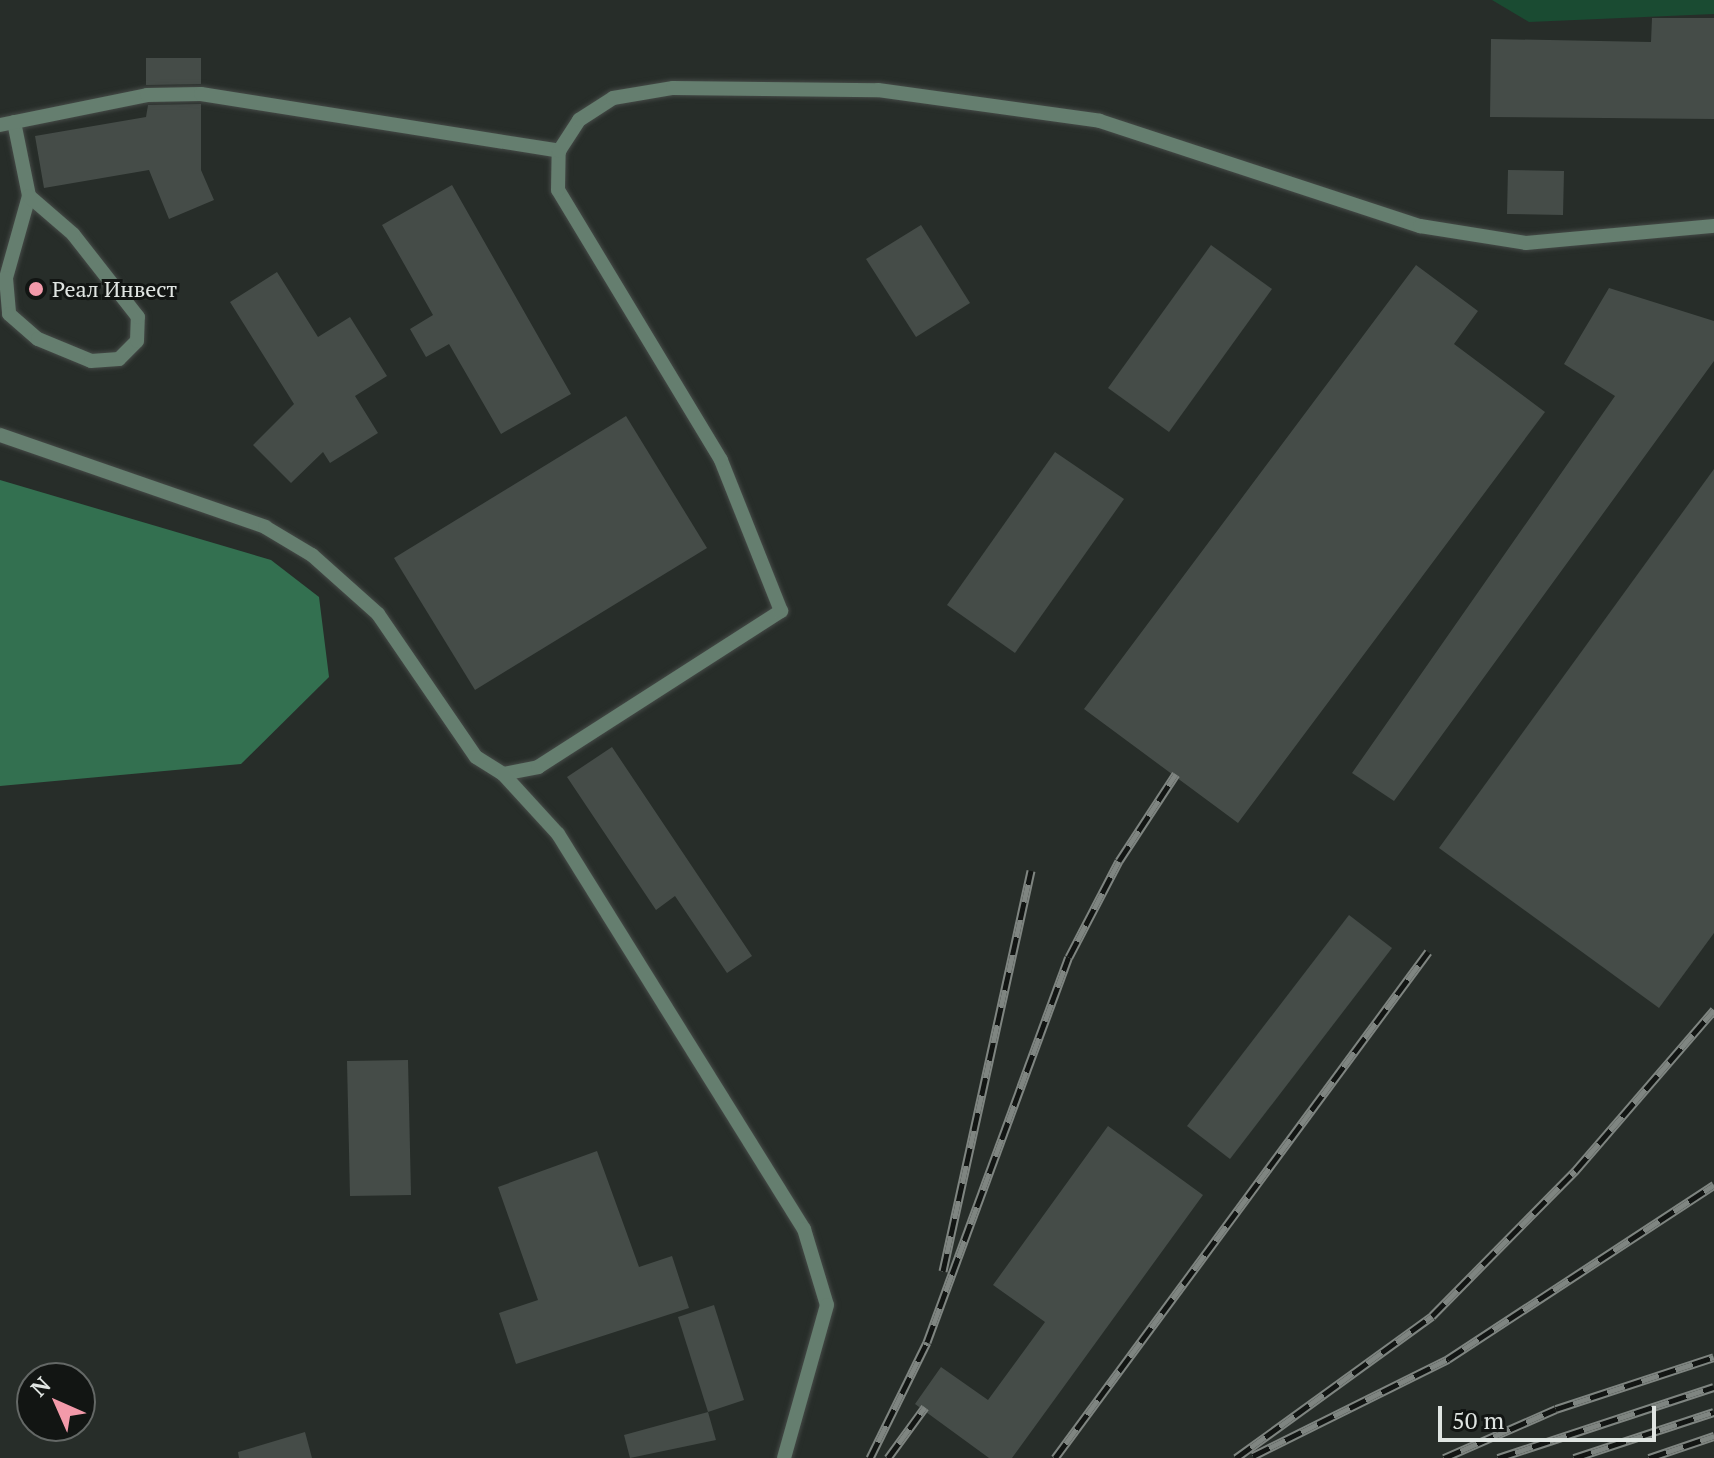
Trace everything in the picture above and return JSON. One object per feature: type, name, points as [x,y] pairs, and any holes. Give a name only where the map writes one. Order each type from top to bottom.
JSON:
[{"type":"lane","points":[[503,774],[538,767],[781,611],[721,460],[558,190],[559,151],[579,120],[613,98],[673,88],[878,90],[1100,121],[1435,229],[1526,243],[1714,226]]},
{"type":"lane","points":[[29,196],[6,278],[9,314],[38,339],[91,361],[119,359],[137,341],[138,317],[73,234],[29,196],[7,123],[147,95],[201,94],[559,151]]},
{"type":"lane","points":[[0,435],[265,527],[312,555],[378,614],[476,757],[503,774],[558,834],[804,1229],[827,1305],[784,1458]]},
{"type":"green space","points":[[1492,0],[1714,0],[1714,14],[1529,22]]},
{"type":"green space","points":[[0,480],[271,560],[319,597],[329,677],[241,764],[0,786]]},
{"type":"building","points":[[1652,18],[1714,18],[1714,119],[1490,117],[1491,39],[1651,42]]},
{"type":"building","points":[[146,58],[201,58],[201,84],[146,85]]},
{"type":"building","points":[[201,104],[201,170],[214,200],[169,219],[149,170],[44,188],[35,136],[146,117],[148,105]]},
{"type":"building","points":[[1508,170],[1564,171],[1563,215],[1507,214]]},
{"type":"building","points":[[452,185],[571,394],[501,434],[449,344],[426,357],[410,329],[433,315],[382,225]]},
{"type":"building","points":[[921,225],[970,303],[916,337],[866,259]]},
{"type":"building","points":[[1211,245],[1272,289],[1169,432],[1108,388]]},
{"type":"building","points":[[1416,265],[1478,311],[1454,344],[1545,412],[1238,823],[1084,709]]},
{"type":"building","points":[[277,272],[318,337],[350,317],[387,376],[355,396],[378,433],[330,463],[323,452],[291,483],[253,445],[294,404],[230,302]]},
{"type":"building","points":[[1609,288],[1714,321],[1714,361],[1394,801],[1352,773],[1615,396],[1564,364]]},
{"type":"building","points":[[626,416],[707,548],[475,690],[394,558]]},
{"type":"building","points":[[1055,452],[1124,499],[1015,653],[947,605]]},
{"type":"building","points":[[1714,469],[1714,933],[1659,1008],[1439,848]]},
{"type":"building","points":[[612,747],[752,956],[727,973],[675,896],[656,910],[567,777]]},
{"type":"building","points":[[1349,915],[1392,948],[1230,1159],[1187,1126]]},
{"type":"building","points":[[408,1060],[411,1195],[350,1196],[347,1061]]},
{"type":"building","points":[[1108,1126],[1203,1195],[1012,1458],[989,1458],[915,1404],[941,1367],[988,1400],[1045,1322],[993,1285]]},
{"type":"building","points":[[597,1151],[639,1267],[672,1256],[689,1308],[516,1364],[499,1313],[538,1300],[498,1187]]},
{"type":"building","points":[[714,1305],[744,1400],[708,1412],[678,1317]]},
{"type":"building","points":[[708,1412],[716,1440],[630,1458],[624,1435]]},
{"type":"building","points":[[305,1432],[312,1458],[239,1458],[238,1452]]},
{"type":"railway","points":[[870,1458],[927,1342],[1069,957],[1119,861],[1176,774]]},
{"type":"railway","points":[[943,1271],[1031,871]]},
{"type":"railway","points":[[1055,1458],[1428,952]]},
{"type":"railway","points":[[1236,1458],[1432,1316],[1575,1171],[1714,1010]]},
{"type":"railway","points":[[1253,1456],[1448,1359],[1714,1185]]},
{"type":"railway","points":[[1444,1458],[1556,1409],[1714,1357]]},
{"type":"railway","points":[[1498,1458],[1714,1387]]},
{"type":"railway","points":[[888,1458],[925,1407]]},
{"type":"railway","points":[[1574,1458],[1714,1412]]},
{"type":"railway","points":[[1649,1458],[1714,1436]]},
{"type":"place","name":"Реал Инвест","points":[[36,289]]}]
